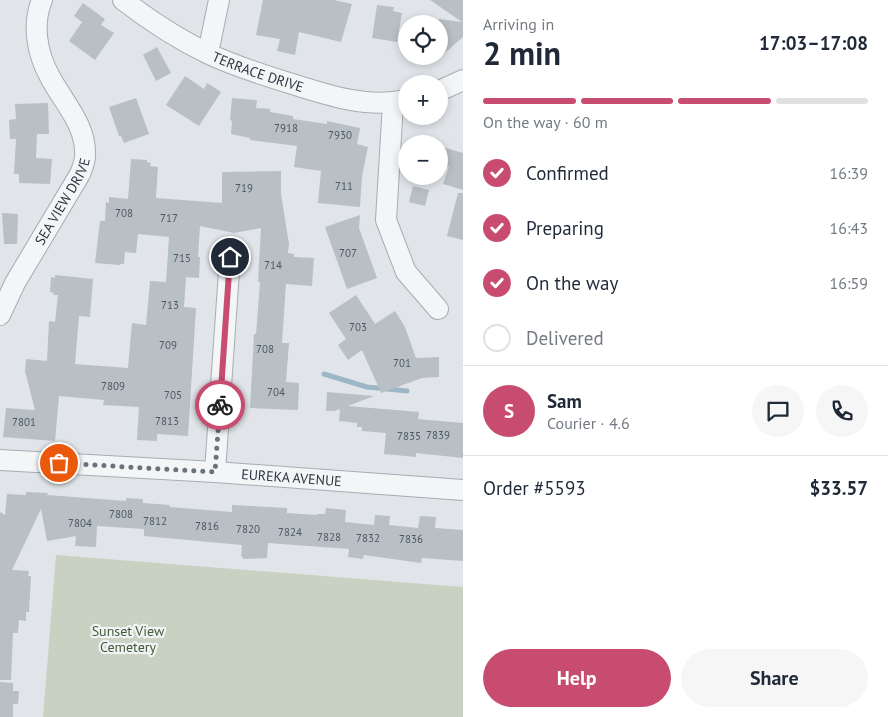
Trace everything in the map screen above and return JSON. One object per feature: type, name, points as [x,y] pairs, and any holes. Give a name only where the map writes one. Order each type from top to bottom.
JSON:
[{"type":"street","name":"SEA VIEW DRIVE","points":[[0,315],[15,283],[80,174],[85,157],[83,138],[76,119],[48,74],[38,46],[36,22],[42,0]]},
{"type":"street","name":"TERRACE DRIVE","points":[[123,0],[170,32],[208,53],[262,75],[317,92],[357,101],[398,102]]},
{"type":"street","points":[[208,53],[219,0]]},
{"type":"street","points":[[448,87],[463,80]]},
{"type":"street","points":[[398,119],[386,220],[406,272],[438,308]]},
{"type":"street","points":[[215,472],[230,257]]},
{"type":"street","name":"EUREKA AVENUE","points":[[0,460],[215,472],[463,490]]},
{"type":"green space","name":"Sunset View Cemetery","points":[[56,555],[463,587],[463,717],[43,717]]},
{"type":"building","points":[[263,0],[334,0],[352,4],[341,42],[299,32],[295,55],[277,51],[280,39],[256,35]]},
{"type":"building","points":[[430,0],[463,0],[463,37],[448,50],[448,20],[462,22]]},
{"type":"building","points":[[83,3],[105,19],[101,25],[114,33],[95,60],[69,41],[82,22],[74,16]]},
{"type":"building","points":[[377,5],[394,7],[393,11],[402,13],[402,15],[398,15],[397,42],[372,38]]},
{"type":"building","points":[[157,47],[171,73],[156,81],[143,55]]},
{"type":"building","points":[[185,76],[204,89],[207,83],[221,92],[199,126],[166,105]]},
{"type":"building","points":[[136,98],[149,134],[124,143],[121,136],[119,136],[109,107]]},
{"type":"building","points":[[232,98],[257,100],[256,108],[270,109],[270,112],[293,116],[293,119],[327,124],[327,121],[360,128],[357,144],[368,147],[362,176],[360,207],[318,203],[321,171],[294,167],[297,146],[250,140],[250,138],[231,134]]},
{"type":"building","points":[[48,103],[49,134],[37,134],[36,158],[52,159],[50,184],[19,183],[19,174],[14,174],[16,139],[10,139],[9,120],[16,119],[15,104]]},
{"type":"building","points":[[448,149],[463,153],[463,190],[446,185],[448,185]]},
{"type":"building","points":[[131,159],[147,160],[147,162],[151,163],[150,166],[158,167],[156,198],[222,203],[222,172],[281,171],[281,194],[289,244],[288,253],[294,254],[294,257],[314,258],[312,286],[286,284],[282,343],[289,343],[286,382],[299,383],[298,410],[250,408],[254,334],[256,334],[260,282],[258,282],[261,228],[234,233],[200,226],[199,278],[186,277],[184,307],[196,308],[188,436],[157,434],[157,441],[137,440],[139,407],[103,405],[104,400],[59,396],[55,441],[3,437],[6,408],[35,410],[25,371],[26,359],[47,361],[49,321],[55,322],[58,295],[53,295],[54,293],[50,292],[51,277],[55,278],[55,275],[93,279],[90,317],[79,316],[75,364],[128,368],[132,323],[146,325],[150,281],[166,282],[169,237],[138,234],[136,253],[125,252],[124,264],[95,263],[100,221],[105,221],[106,202],[109,203],[109,197],[128,199]]},
{"type":"building","points":[[413,186],[429,190],[425,206],[409,202]]},
{"type":"building","points":[[458,193],[463,193],[463,240],[447,236]]},
{"type":"building","points":[[2,213],[18,214],[17,244],[4,244]]},
{"type":"building","points":[[360,215],[359,228],[377,278],[347,289],[325,227]]},
{"type":"building","points":[[356,295],[375,324],[395,311],[405,327],[416,358],[439,357],[439,377],[422,378],[381,393],[362,350],[348,360],[338,345],[346,339],[329,313]]},
{"type":"building","points":[[327,392],[374,396],[348,406],[419,412],[418,419],[463,423],[463,458],[416,453],[416,457],[384,454],[386,433],[362,431],[362,427],[357,427],[357,423],[339,421],[340,409],[326,411]]},
{"type":"building","points":[[26,492],[126,501],[126,498],[143,499],[143,503],[170,505],[169,507],[232,512],[232,505],[287,508],[287,513],[317,515],[325,514],[326,508],[346,510],[345,522],[374,525],[375,515],[390,516],[389,525],[418,528],[420,516],[436,517],[435,528],[463,530],[463,561],[422,558],[421,563],[364,555],[363,559],[348,557],[349,549],[268,543],[267,558],[243,559],[241,557],[242,545],[144,536],[144,529],[97,526],[96,547],[75,546],[76,536],[47,541],[41,509],[12,570],[29,571],[28,576],[31,576],[29,612],[26,612],[26,621],[19,620],[18,633],[13,633],[11,680],[0,680],[0,512],[5,515],[7,494],[26,495]]},
{"type":"building","points":[[0,682],[13,683],[13,691],[19,691],[18,704],[13,704],[13,717],[0,717]]},
{"type":"waterway","points":[[324,374],[367,387],[407,391]]},
{"type":"way so far","points":[[59,463],[215,472],[220,405]]},
{"type":"route","points":[[220,405],[230,257]]}]
